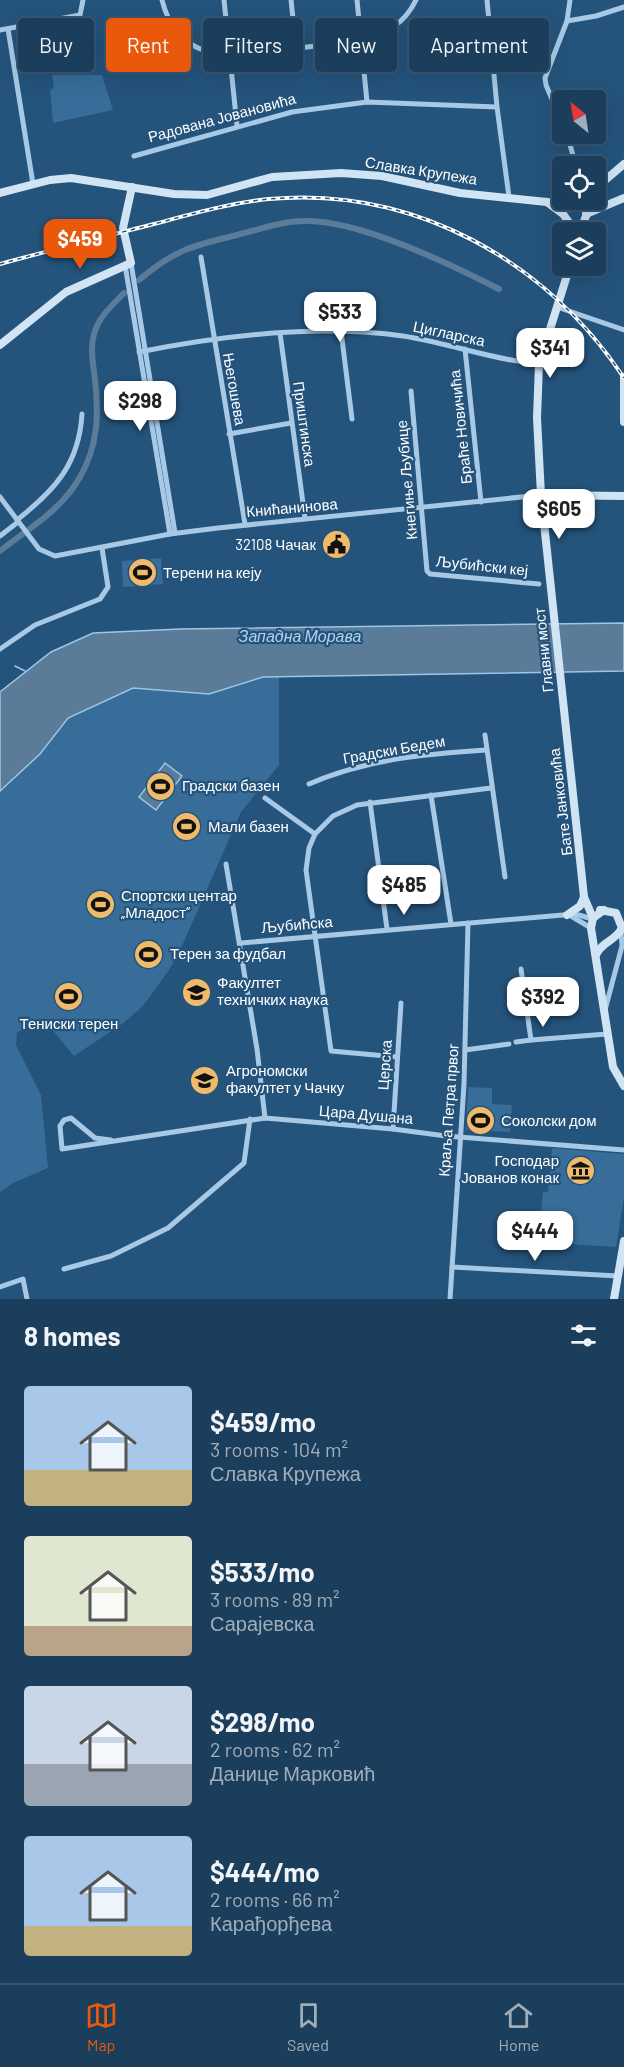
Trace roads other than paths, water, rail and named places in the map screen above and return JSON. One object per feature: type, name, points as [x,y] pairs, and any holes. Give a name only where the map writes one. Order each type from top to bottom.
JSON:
[{"type":"main road","points":[[606,179],[624,164]]},
{"type":"main road","name":"Славка Крупежа","points":[[132,187],[184,195],[207,195],[268,178],[347,173],[403,180],[446,191],[552,202]]},
{"type":"main road","points":[[0,193],[33,184],[71,178],[132,187],[123,228],[128,264],[86,281],[58,297],[0,345]]},
{"type":"main road","points":[[565,218],[577,224],[585,215],[624,198]]},
{"type":"main road","points":[[547,202],[569,222]]},
{"type":"main road","points":[[565,218],[566,210]]},
{"type":"main road","points":[[583,210],[585,215]]},
{"type":"main road","points":[[582,222],[587,210]]},
{"type":"main road","name":"Главни мост","points":[[564,711],[541,495],[537,418],[538,364],[567,276]]},
{"type":"main road","points":[[624,377],[624,422]]},
{"type":"main road","points":[[541,495],[624,496]]},
{"type":"main road","name":"Бате Јанковића","points":[[564,711],[585,894],[593,918]]},
{"type":"main road","points":[[585,894],[593,907],[616,913],[622,924],[599,948],[595,959]]},
{"type":"main road","points":[[568,915],[580,906],[585,894]]},
{"type":"main road","points":[[624,908],[606,910],[593,918],[592,931],[613,1067],[624,1086]]},
{"type":"main road","points":[[592,931],[600,939],[609,940]]},
{"type":"main road","points":[[614,1299],[624,1241]]},
{"type":"street","points":[[0,30],[75,17],[83,12],[83,0]]},
{"type":"street","points":[[162,0],[169,23],[183,39],[203,49]]},
{"type":"street","points":[[225,0],[227,18]]},
{"type":"street","points":[[291,0],[293,18]]},
{"type":"street","points":[[357,0],[359,18]]},
{"type":"street","points":[[397,26],[409,13],[416,0]]},
{"type":"street","points":[[487,0],[496,107],[509,197]]},
{"type":"street","points":[[552,99],[545,78],[567,21],[570,0]]},
{"type":"street","points":[[567,21],[596,16],[624,7]]},
{"type":"street","points":[[8,29],[33,184]]},
{"type":"street","points":[[232,72],[237,126]]},
{"type":"street","points":[[364,72],[367,102]]},
{"type":"street","name":"Радована Јовановића","points":[[134,156],[292,112],[367,102],[496,107]]},
{"type":"street","name":"Његошева","points":[[201,257],[245,525]]},
{"type":"street","points":[[128,264],[147,350],[172,534]]},
{"type":"street","points":[[128,264],[138,352],[172,534]]},
{"type":"street","points":[[557,308],[624,330]]},
{"type":"street","points":[[341,331],[352,419]]},
{"type":"street","name":"Цигларска","points":[[138,352],[213,340],[280,333],[341,331],[405,337],[538,364]]},
{"type":"street","name":"Приштинска","points":[[280,333],[305,518]]},
{"type":"street","name":"Браће Новичића","points":[[465,349],[480,502]]},
{"type":"street","name":"Кнегиње Љубице","points":[[411,392],[426,567]]},
{"type":"street","points":[[0,536],[60,481],[78,443],[82,414]]},
{"type":"street","points":[[229,434],[291,423]]},
{"type":"street","name":"Книћанинова","points":[[18,521],[47,554],[55,556],[172,534],[305,518],[541,495]]},
{"type":"street","points":[[0,497],[18,521]]},
{"type":"street","points":[[0,650],[35,625],[100,599],[108,587],[102,548]]},
{"type":"street","name":"Љубићски кеј","points":[[426,567],[430,574],[539,584]]},
{"type":"street","points":[[485,735],[505,877]]},
{"type":"street","name":"Градски Бедем","points":[[309,784],[343,769],[369,763],[439,753],[486,750]]},
{"type":"street","points":[[397,1058],[332,1051],[314,939],[306,870],[309,848],[315,834],[333,816],[357,805],[491,788]]},
{"type":"street","points":[[431,795],[451,924]]},
{"type":"street","points":[[264,798],[315,834]]},
{"type":"street","points":[[370,802],[387,929]]},
{"type":"street","points":[[226,864],[241,944],[265,1118]]},
{"type":"street","points":[[568,915],[592,931]]},
{"type":"street","name":"Љубићска","points":[[241,944],[314,939],[387,929],[568,915],[593,918]]},
{"type":"street","name":"Краља Петра првог","points":[[450,1299],[465,1050],[468,923]]},
{"type":"street","points":[[604,1015],[622,946],[622,924]]},
{"type":"street","points":[[521,969],[531,1040]]},
{"type":"street","name":"Церска","points":[[393,1129],[401,1003]]},
{"type":"street","points":[[516,1042],[607,1034]]},
{"type":"street","points":[[465,1050],[509,1044]]},
{"type":"street","name":"Цара Душана","points":[[111,1140],[95,1138],[71,1119],[64,1120],[60,1126],[62,1149],[265,1118],[624,1150]]},
{"type":"street","points":[[64,1269],[111,1256],[168,1228],[244,1163],[250,1119]]},
{"type":"street","points":[[452,1268],[618,1276]]},
{"type":"street","points":[[0,1287],[23,1279],[27,1299]]},
{"type":"water","name":"Западна Морава","points":[[624,623],[624,671],[263,677],[209,694],[133,688],[68,718],[40,754],[0,791],[0,692],[51,652],[93,633],[180,629]]},
{"type":"water","name":"Градски базен","points":[[165,763],[182,776],[156,810],[139,797]]},
{"type":"waterway","points":[[139,280],[162,262],[205,243],[287,222],[305,221],[327,223],[378,235],[431,256],[499,289]]},
{"type":"waterway","points":[[0,551],[64,500],[86,465],[94,442],[97,417],[92,356],[93,339],[96,328],[103,317],[124,293]]},
{"type":"waterway","points":[[15,666],[25,671]]},
{"type":"railway","points":[[0,264],[225,206],[254,201],[322,198],[374,205],[424,219],[471,239],[515,266],[556,298],[592,336],[624,378]]},
{"type":"place","name":"32108 Чачак","points":[[337,545]]},
{"type":"place","name":"Терени на кеју","points":[[142,573]]},
{"type":"place","name":"Градски базен","points":[[161,786]]},
{"type":"place","name":"Мали базен","points":[[187,827]]},
{"type":"place","name":"Спортски центар „Младост”","points":[[100,905]]},
{"type":"place","name":"Терен за фудбал","points":[[149,954]]},
{"type":"place","name":"Факултет техничких наука","points":[[196,992]]},
{"type":"place","name":"Тениски терен","points":[[69,997]]},
{"type":"place","name":"Агрономски факултет у Чачку","points":[[205,1080]]},
{"type":"place","name":"Соколски дом","points":[[480,1121]]},
{"type":"place","name":"Господар Јованов конак","points":[[580,1170]]}]
